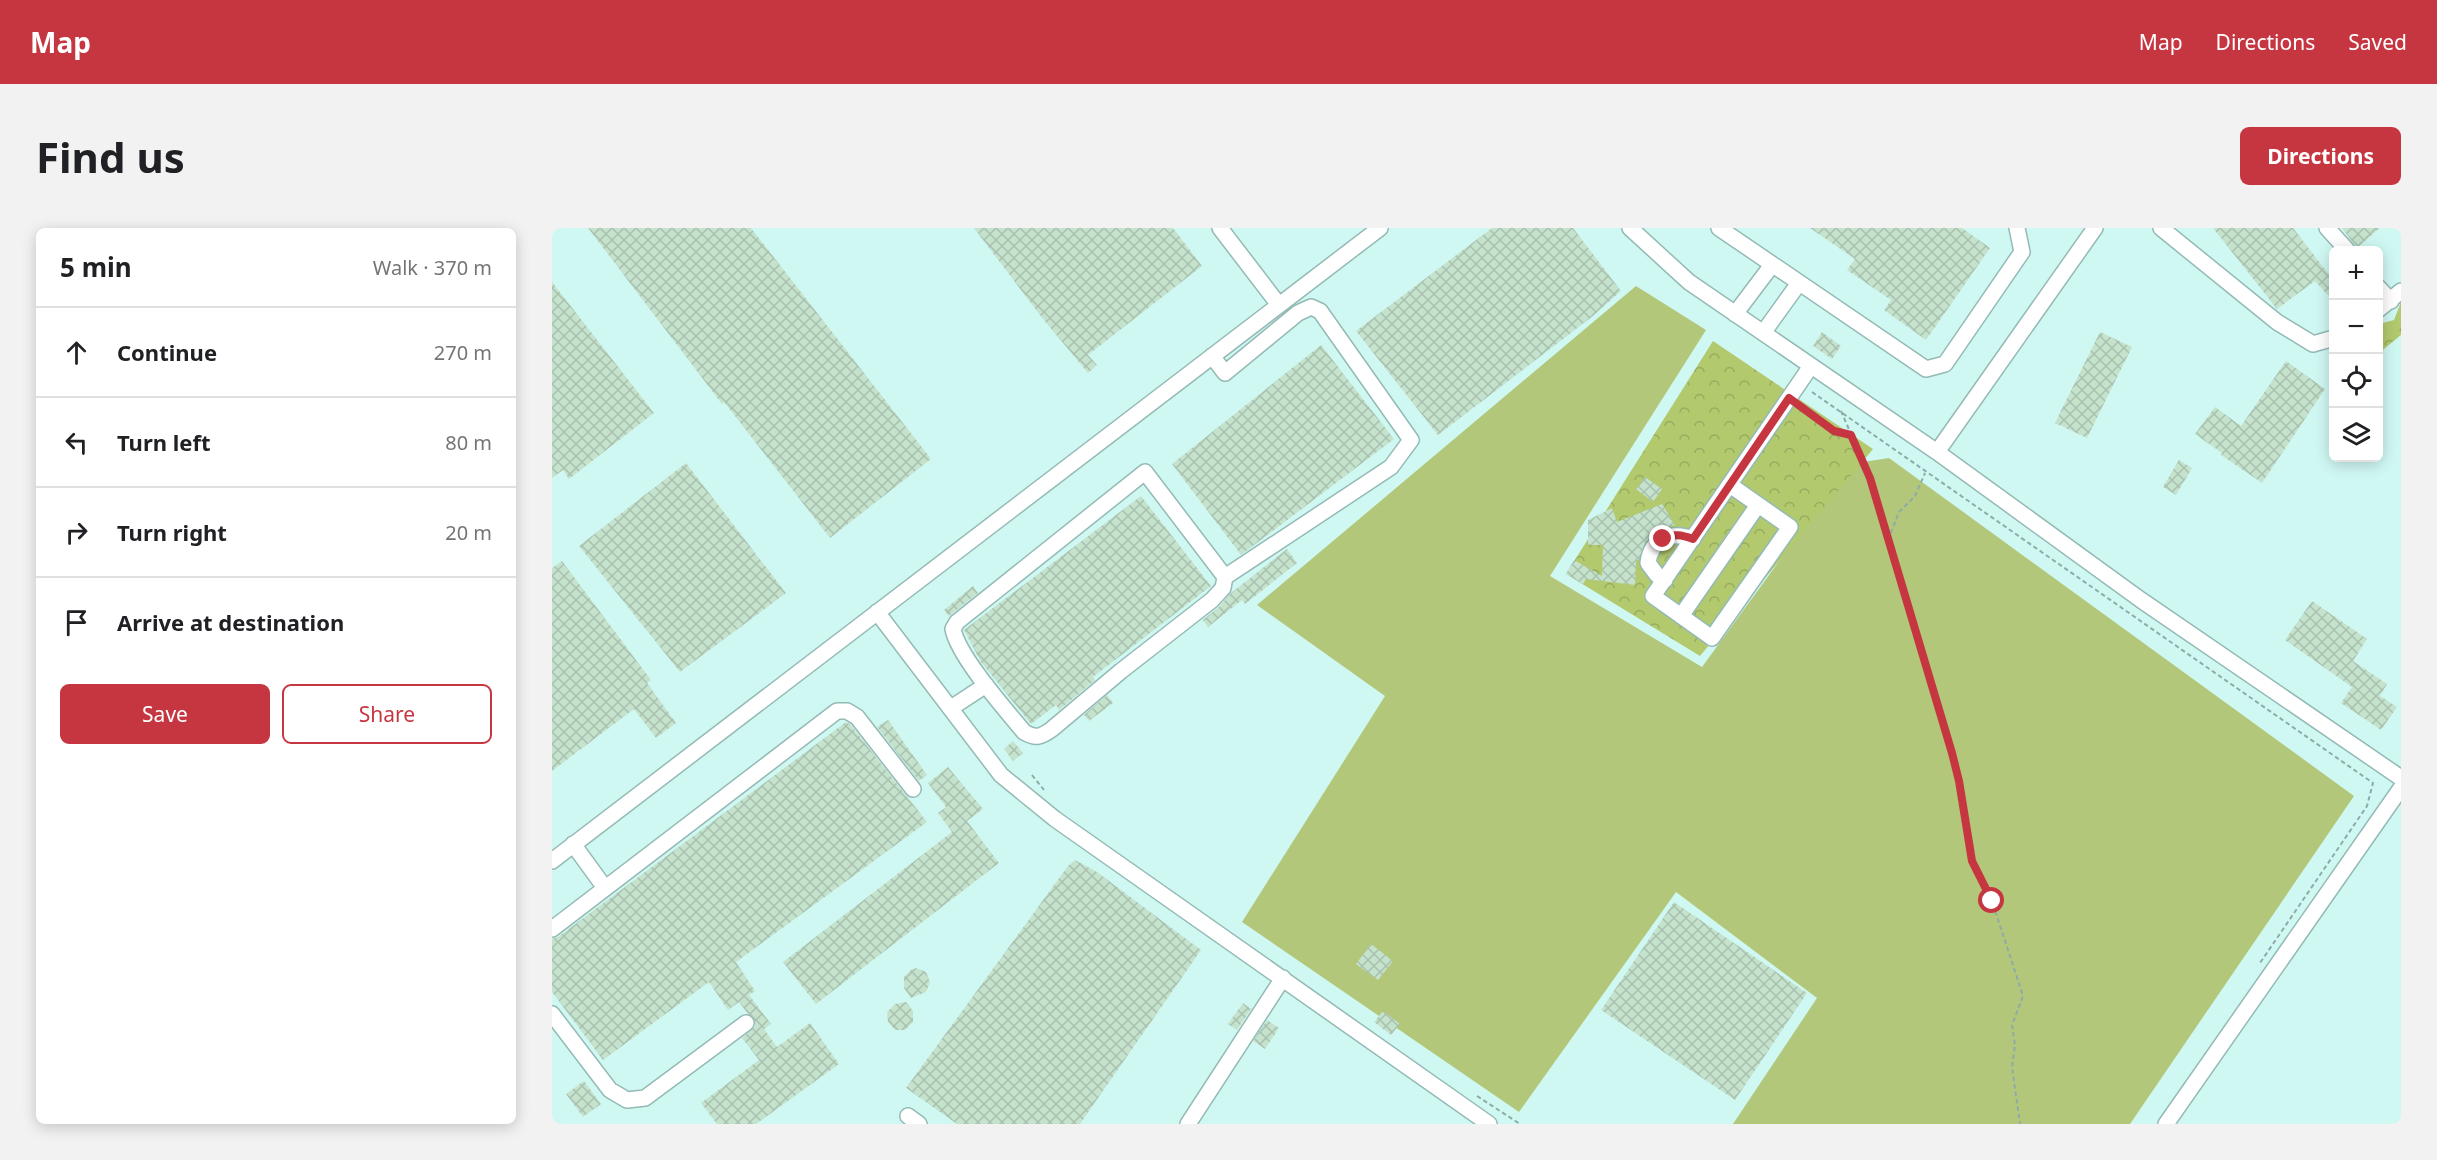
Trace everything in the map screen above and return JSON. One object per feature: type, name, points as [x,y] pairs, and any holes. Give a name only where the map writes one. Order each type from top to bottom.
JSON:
[{"type":"street","points":[[1220,228],[1280,304]]},
{"type":"street","points":[[552,861],[1380,228]]},
{"type":"street","points":[[1630,228],[1689,282],[1937,452],[2141,600],[2401,778]]},
{"type":"street","points":[[1719,228],[1926,369],[1945,364],[2022,252],[2017,228]]},
{"type":"street","points":[[1937,452],[2095,228]]},
{"type":"street","points":[[2161,228],[2277,322],[2313,344],[2329,339]]},
{"type":"street","points":[[2327,228],[2343,246]]},
{"type":"street","points":[[1735,314],[1772,264]]},
{"type":"street","points":[[1763,333],[1799,283]]},
{"type":"street","points":[[1212,356],[1225,373],[1298,313],[1311,307],[1320,311],[1411,440],[1391,467],[1225,577],[1223,588],[1212,600],[1041,737],[1032,737],[1023,732],[954,639],[953,629],[957,622],[1145,472],[1225,577]]},
{"type":"street","points":[[1730,485],[1790,527],[1712,638],[1653,596],[1811,366]]},
{"type":"street","points":[[1681,616],[1758,505]]},
{"type":"street","points":[[1665,580],[1657,575],[1648,563],[1654,549],[1663,539],[1673,535],[1693,539]]},
{"type":"street","points":[[877,612],[1001,775],[1055,819],[1489,1124]]},
{"type":"street","points":[[951,708],[986,685]]},
{"type":"street","points":[[552,929],[837,711],[847,711],[857,717],[913,789]]},
{"type":"street","points":[[2166,1124],[2401,788]]},
{"type":"street","points":[[573,844],[605,888]]},
{"type":"street","points":[[1188,1124],[1283,978]]},
{"type":"street","points":[[552,1014],[610,1090],[627,1100],[645,1098],[746,1023]]},
{"type":"path","points":[[1800,384],[2373,783],[2367,806],[2255,970]]},
{"type":"path","points":[[1789,398],[1834,431],[1851,435]]},
{"type":"path","points":[[1841,412],[1870,478],[1959,781],[1972,861],[1992,901],[2023,996],[2012,1025],[2015,1045],[2012,1067],[2020,1124]]},
{"type":"path","points":[[1888,540],[1899,512],[1915,496],[1925,473]]},
{"type":"green space","points":[[1636,286],[1706,330],[1550,576],[1702,667],[1850,464],[1889,458],[2354,796],[2130,1124],[1733,1124],[1817,998],[1676,892],[1519,1112],[1242,922],[1385,696],[1257,605]]},
{"type":"green space","points":[[2401,302],[2401,335],[2383,350],[2383,323],[2394,320]]},
{"type":"green space","points":[[1713,341],[1873,449],[1700,656],[1566,574]]},
{"type":"building","points":[[588,228],[751,228],[931,459],[830,538],[724,402],[722,404]]},
{"type":"building","points":[[974,228],[1173,228],[1202,266],[1088,355],[1097,365],[1088,373],[1043,319]]},
{"type":"building","points":[[1492,228],[1573,228],[1621,291],[1593,316],[1438,435],[1356,331]]},
{"type":"building","points":[[1810,228],[1962,228],[1990,248],[1926,340],[1884,310],[1891,300],[1847,270],[1855,259]]},
{"type":"building","points":[[2213,228],[2293,228],[2329,275],[2329,296],[2315,281],[2277,309]]},
{"type":"building","points":[[2342,228],[2380,228],[2359,246],[2356,246]]},
{"type":"building","points":[[552,282],[654,413],[569,479],[563,470],[552,478]]},
{"type":"building","points":[[1822,332],[1841,346],[1832,359],[1813,346]]},
{"type":"building","points":[[2100,332],[2132,347],[2087,438],[2055,423]]},
{"type":"building","points":[[1321,345],[1394,439],[1241,555],[1172,464]]},
{"type":"building","points":[[2286,361],[2325,389],[2262,483],[2195,434],[2215,407],[2241,426]]},
{"type":"building","points":[[2179,460],[2192,468],[2176,495],[2163,487]]},
{"type":"building","points":[[686,463],[786,593],[680,672],[579,546]]},
{"type":"building","points":[[1645,477],[1662,489],[1653,502],[1636,489]]},
{"type":"building","points":[[1141,496],[1211,586],[1093,677],[1095,680],[1059,710],[1056,705],[1031,724],[981,662],[964,630]]},
{"type":"building","points":[[1662,504],[1675,525],[1659,530],[1645,543],[1639,560],[1636,560],[1635,585],[1586,579],[1583,584],[1566,574],[1574,560],[1602,576],[1603,545],[1588,545],[1588,520],[1612,508],[1617,522]]},
{"type":"building","points":[[1287,549],[1297,563],[1245,604],[1242,600],[1208,627],[1203,620],[1231,593]]},
{"type":"building","points":[[562,561],[651,680],[647,683],[676,723],[656,738],[634,709],[552,771],[552,568]]},
{"type":"building","points":[[973,586],[978,593],[949,616],[944,610]]},
{"type":"building","points":[[2312,601],[2367,639],[2353,661],[2387,684],[2380,696],[2397,707],[2381,730],[2341,703],[2352,687],[2285,640]]},
{"type":"building","points":[[1107,695],[1113,703],[1089,721],[1084,715]]},
{"type":"building","points":[[888,720],[927,775],[919,781],[877,727]]},
{"type":"building","points":[[846,722],[850,724],[927,822],[736,962],[755,991],[749,995],[771,1024],[764,1029],[777,1047],[810,1023],[839,1064],[756,1124],[717,1124],[701,1103],[759,1060],[742,1038],[755,1027],[753,1017],[739,1002],[728,1010],[709,982],[603,1060],[552,992],[552,939],[558,937]]},
{"type":"building","points":[[1013,741],[1023,753],[1013,761],[1004,749]]},
{"type":"building","points":[[948,767],[983,809],[967,821],[999,863],[816,1004],[783,962],[952,832],[938,813],[946,807],[928,783]]},
{"type":"building","points":[[1075,860],[1097,872],[1201,950],[1080,1124],[957,1124],[906,1088],[1068,866]]},
{"type":"building","points":[[1674,902],[1807,993],[1735,1100],[1601,1010]]},
{"type":"building","points":[[1371,944],[1393,961],[1378,980],[1356,964]]},
{"type":"building","points":[[916,968],[926,972],[930,982],[926,992],[911,998],[904,988],[904,977]]},
{"type":"building","points":[[906,1002],[913,1011],[913,1022],[905,1030],[895,1030],[888,1022],[887,1012],[895,1004]]},
{"type":"building","points":[[1243,1003],[1251,1009],[1237,1030],[1228,1024]]},
{"type":"building","points":[[1383,1011],[1400,1024],[1391,1035],[1374,1022]]},
{"type":"building","points":[[1267,1020],[1279,1028],[1265,1049],[1253,1041]]},
{"type":"building","points":[[584,1081],[601,1104],[583,1117],[566,1094]]},
{"type":"route","points":[[1663,539],[1668,536],[1682,535],[1693,539],[1789,398],[1834,431],[1851,435],[1870,478],[1952,753],[1972,861],[1992,901]]}]
